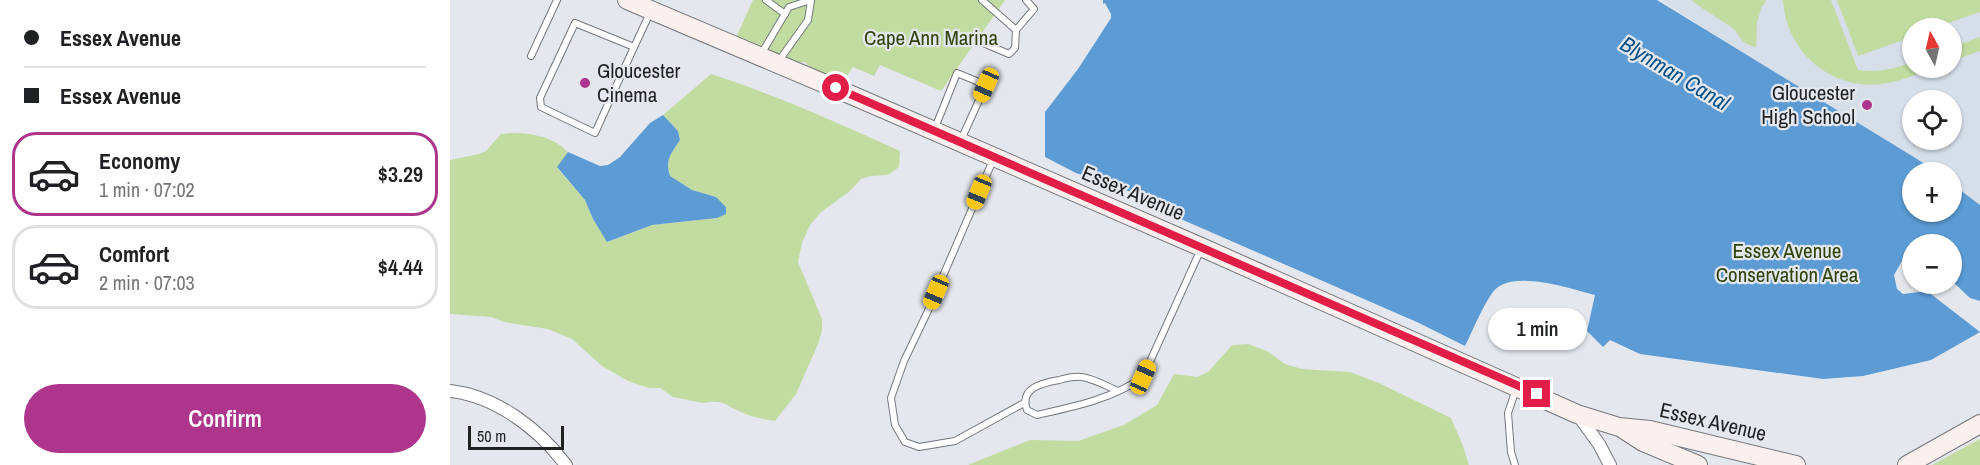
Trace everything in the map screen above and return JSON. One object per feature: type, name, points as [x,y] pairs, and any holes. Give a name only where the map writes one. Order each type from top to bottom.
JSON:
[{"type":"street","name":"Essex Avenue","points":[[627,0],[1202,247],[1577,414],[1619,427],[1650,430],[1796,465]]},
{"type":"street","points":[[450,391],[476,397],[508,413],[537,432],[566,465]]},
{"type":"street","points":[[1577,414],[1611,465]]},
{"type":"street","points":[[1907,465],[1980,424]]},
{"type":"street","name":"Essex Avenue","points":[[1619,427],[1643,442],[1698,465]]},
{"type":"lane","points":[[531,56],[557,0]]},
{"type":"lane","points":[[766,0],[785,14]]},
{"type":"lane","points":[[760,56],[789,7],[811,0],[808,20],[777,64]]},
{"type":"lane","points":[[982,0],[1016,30]]},
{"type":"lane","points":[[974,39],[1009,54],[1015,48],[1016,30],[1034,9],[1026,0]]},
{"type":"lane","points":[[634,47],[575,23],[540,98],[541,107],[595,133],[651,10]]},
{"type":"lane","points":[[934,131],[957,73],[986,85],[960,142]]},
{"type":"lane","points":[[994,157],[904,361],[891,398],[895,425],[905,442],[919,447],[955,441],[1024,403]]},
{"type":"lane","points":[[1118,391],[1079,376],[1037,385],[1027,393],[1024,403],[1027,410],[1037,415],[1063,409],[1128,388],[1143,377],[1202,247]]},
{"type":"lane","points":[[1515,465],[1511,452],[1508,413],[1517,386]]},
{"type":"shaded area","name":"Gloucester High School","points":[[1662,0],[1980,0],[1980,207],[1962,195],[1962,162],[1912,162],[1795,90]]},
{"type":"green space","name":"Cape Ann Marina","points":[[753,0],[1005,0],[941,91],[880,65],[874,76],[853,67],[838,88],[823,81],[805,62],[769,62],[733,44]]},
{"type":"green space","points":[[1691,0],[1766,0],[1757,22],[1756,47],[1746,44],[1731,27]]},
{"type":"green space","points":[[1783,0],[1831,0],[1858,70],[1886,70],[1902,66],[1902,78],[1906,78],[1881,84],[1862,84],[1845,81],[1828,74],[1802,51],[1792,35]]},
{"type":"green space","points":[[1837,0],[1980,0],[1980,12],[1962,18],[1902,18],[1902,41],[1858,56]]},
{"type":"green space","points":[[1980,37],[1980,51],[1962,57],[1962,43]]},
{"type":"green space","points":[[711,74],[783,100],[900,151],[899,167],[888,175],[861,179],[849,192],[821,212],[810,225],[802,243],[798,262],[822,319],[822,331],[796,394],[775,421],[749,415],[720,402],[703,403],[673,397],[660,388],[649,388],[628,381],[602,366],[572,339],[548,329],[504,322],[491,317],[450,314],[450,160],[486,151],[501,134],[528,134],[554,142],[568,152],[557,168],[585,200],[593,219],[608,242],[652,225],[717,218],[716,197],[692,190],[670,176],[669,161],[680,140],[678,131],[663,115]]},
{"type":"green space","points":[[1248,344],[1267,351],[1285,364],[1302,369],[1350,372],[1379,383],[1451,418],[1469,465],[968,465],[1030,440],[1078,441],[1124,425],[1157,405],[1174,374],[1197,377],[1208,372],[1232,345]]},
{"type":"green space","points":[[1980,439],[1980,465],[1932,465]]},
{"type":"water","name":"Blynman Canal","points":[[1103,0],[1657,0],[1921,162],[1902,162],[1902,222],[1962,222],[1962,192],[1980,205],[1980,301],[1970,298],[1962,290],[1962,234],[1902,234],[1902,261],[1894,275],[1897,289],[1902,294],[1931,294],[1980,332],[1931,360],[1863,376],[1823,379],[1640,354],[1610,340],[1603,347],[1587,331],[1595,295],[1557,285],[1527,281],[1502,285],[1493,292],[1481,311],[1465,346],[1419,323],[1167,213],[1134,193],[1076,173],[1045,157],[1045,112],[1078,69],[1111,18],[1105,3],[1103,4]]},
{"type":"water","points":[[663,115],[678,131],[680,140],[669,161],[670,176],[692,190],[716,197],[726,207],[726,214],[717,218],[652,225],[607,242],[585,200],[557,167],[568,152],[600,166],[608,165],[620,157],[650,123]]},
{"type":"place","name":"Gloucester Cinema","points":[[585,83]]},
{"type":"place","name":"Gloucester High School","points":[[1867,105]]},
{"type":"route","points":[[836,88],[1537,394]]},
{"type":"park label","name":"Essex Avenue Conservation Area","points":[[1787,263]]}]
